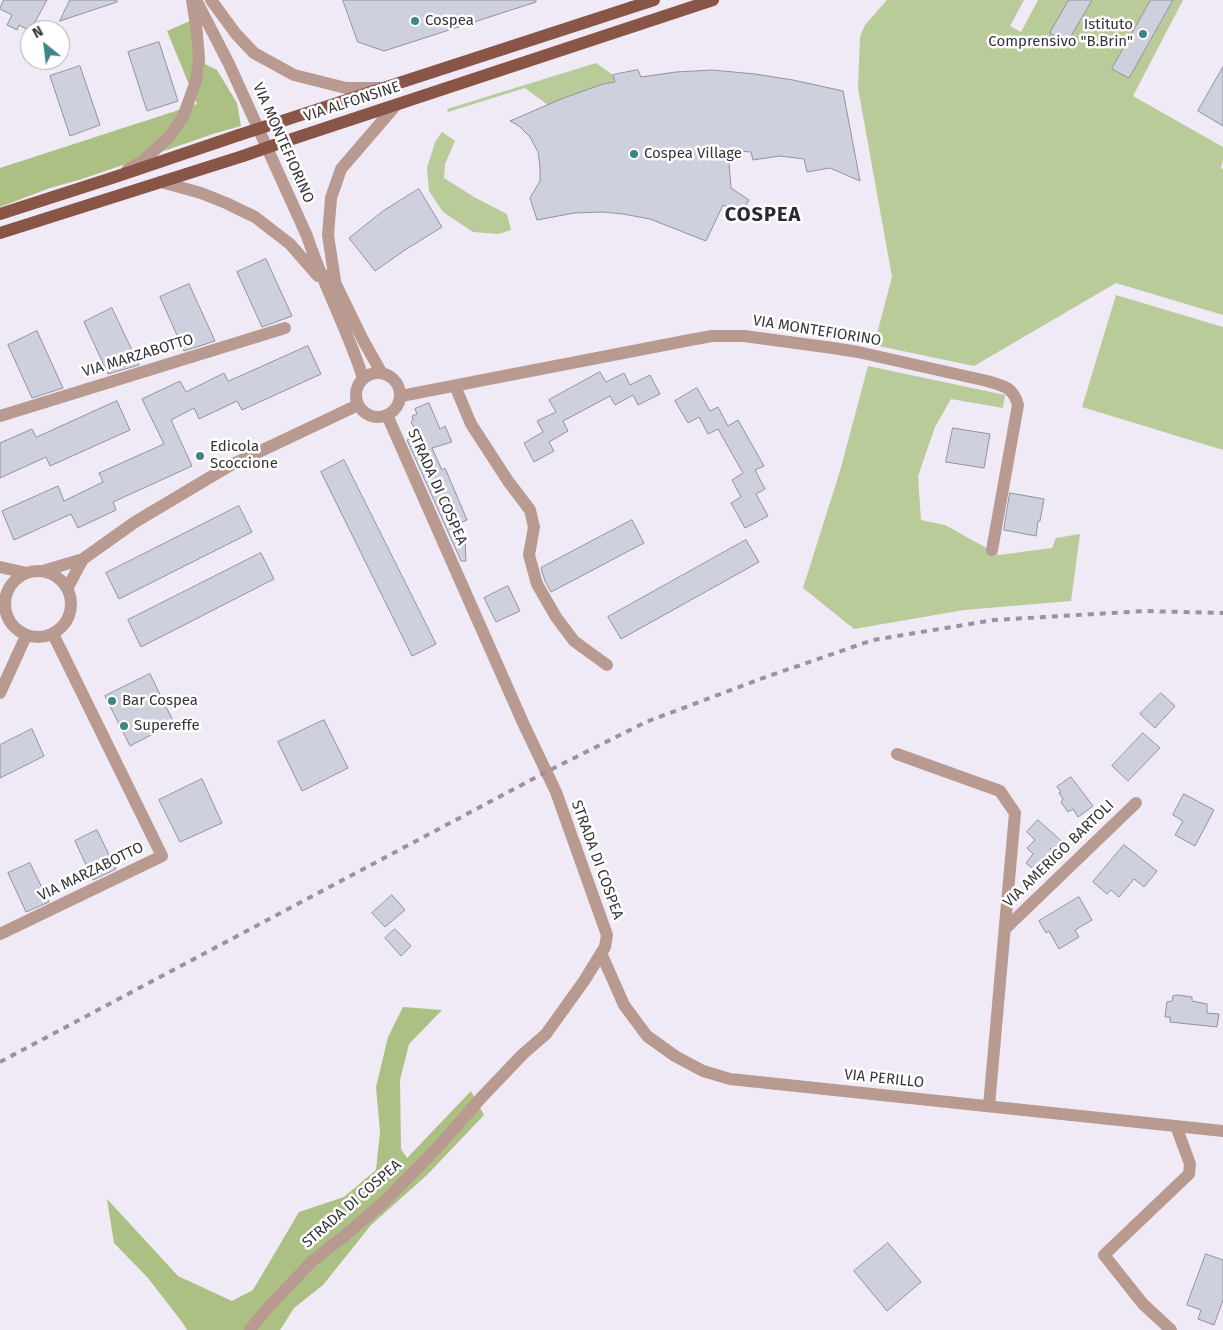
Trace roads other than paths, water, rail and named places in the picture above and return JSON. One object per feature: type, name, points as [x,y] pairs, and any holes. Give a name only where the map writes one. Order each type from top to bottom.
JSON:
[{"type":"main road","name":"VIA ALFONSINE","points":[[0,214],[239,134],[654,0]]},
{"type":"main road","name":"VIA ALFONSINE","points":[[0,233],[243,156],[713,0]]},
{"type":"street","points":[[118,176],[143,160],[169,137],[183,117],[196,81],[199,58],[192,0]]},
{"type":"street","name":"VIA MONTEFIORINO","points":[[196,0],[229,64],[307,236],[330,282],[381,372],[388,374],[398,383],[401,396],[712,336],[744,336],[858,352],[987,381],[1004,387],[1015,395],[1018,405],[992,550]]},
{"type":"street","name":"VIA MONTEFIORINO","points":[[205,0],[229,64]]},
{"type":"street","points":[[211,0],[236,34],[254,53],[294,75],[346,88],[382,88]]},
{"type":"street","points":[[330,282],[328,235],[331,198],[341,169],[396,105]]},
{"type":"street","points":[[161,182],[201,193],[255,217],[290,244],[330,282]]},
{"type":"street","name":"VIA MONTEFIORINO","points":[[330,282],[363,378]]},
{"type":"street","name":"VIA MARZABOTTO","points":[[0,416],[285,328]]},
{"type":"street","points":[[381,372],[371,373],[363,378],[357,388],[358,405],[374,417],[386,415],[397,408],[401,396]]},
{"type":"street","points":[[455,386],[471,424],[530,510],[534,527],[529,556],[537,584],[556,617],[574,641],[607,665]]},
{"type":"street","points":[[43,571],[61,579],[68,587],[72,608],[69,619],[62,628],[45,637],[35,638],[26,636],[16,630],[9,621],[5,610],[5,599],[8,589],[14,580],[23,574],[43,571],[83,559],[135,522],[228,466],[358,405]]},
{"type":"street","name":"STRADA DI COSPEA","points":[[250,1330],[264,1312],[312,1261],[385,1201],[439,1146],[480,1099],[546,1034],[605,947],[607,935],[556,792],[524,725],[386,415]]},
{"type":"street","points":[[68,587],[83,559]]},
{"type":"street","points":[[0,567],[27,573]]},
{"type":"street","points":[[0,585],[5,599]]},
{"type":"street","name":"VIA MARZABOTTO","points":[[0,934],[162,856],[53,634]]},
{"type":"street","points":[[0,693],[26,636]]},
{"type":"street","name":"VIA AMERIGO BARTOLI","points":[[897,754],[1000,791],[1015,813],[989,1106]]},
{"type":"street","name":"VIA AMERIGO BARTOLI","points":[[1005,929],[1136,803]]},
{"type":"street","name":"VIA PERILLO","points":[[601,953],[624,1005],[647,1036],[675,1056],[703,1071],[730,1079],[1223,1130]]},
{"type":"street","points":[[1171,1330],[1142,1304],[1104,1255],[1189,1174],[1190,1164],[1176,1126]]},
{"type":"railway","points":[[0,1062],[546,772],[646,722],[763,678],[873,640],[994,620],[1145,611],[1223,613]]},
{"type":"place","name":"Cospea","points":[[415,21]]},
{"type":"place","name":"Istituto Comprensivo \"B.Brin\"","points":[[1143,34]]},
{"type":"place","name":"Cospea Village","points":[[634,154]]},
{"type":"place","name":"Edicola Scoccione","points":[[200,456]]},
{"type":"place","name":"Bar Cospea","points":[[112,701]]},
{"type":"place","name":"Supereffe","points":[[124,726]]},
{"type":"district","name":"COSPEA","points":[[763,215]]}]
